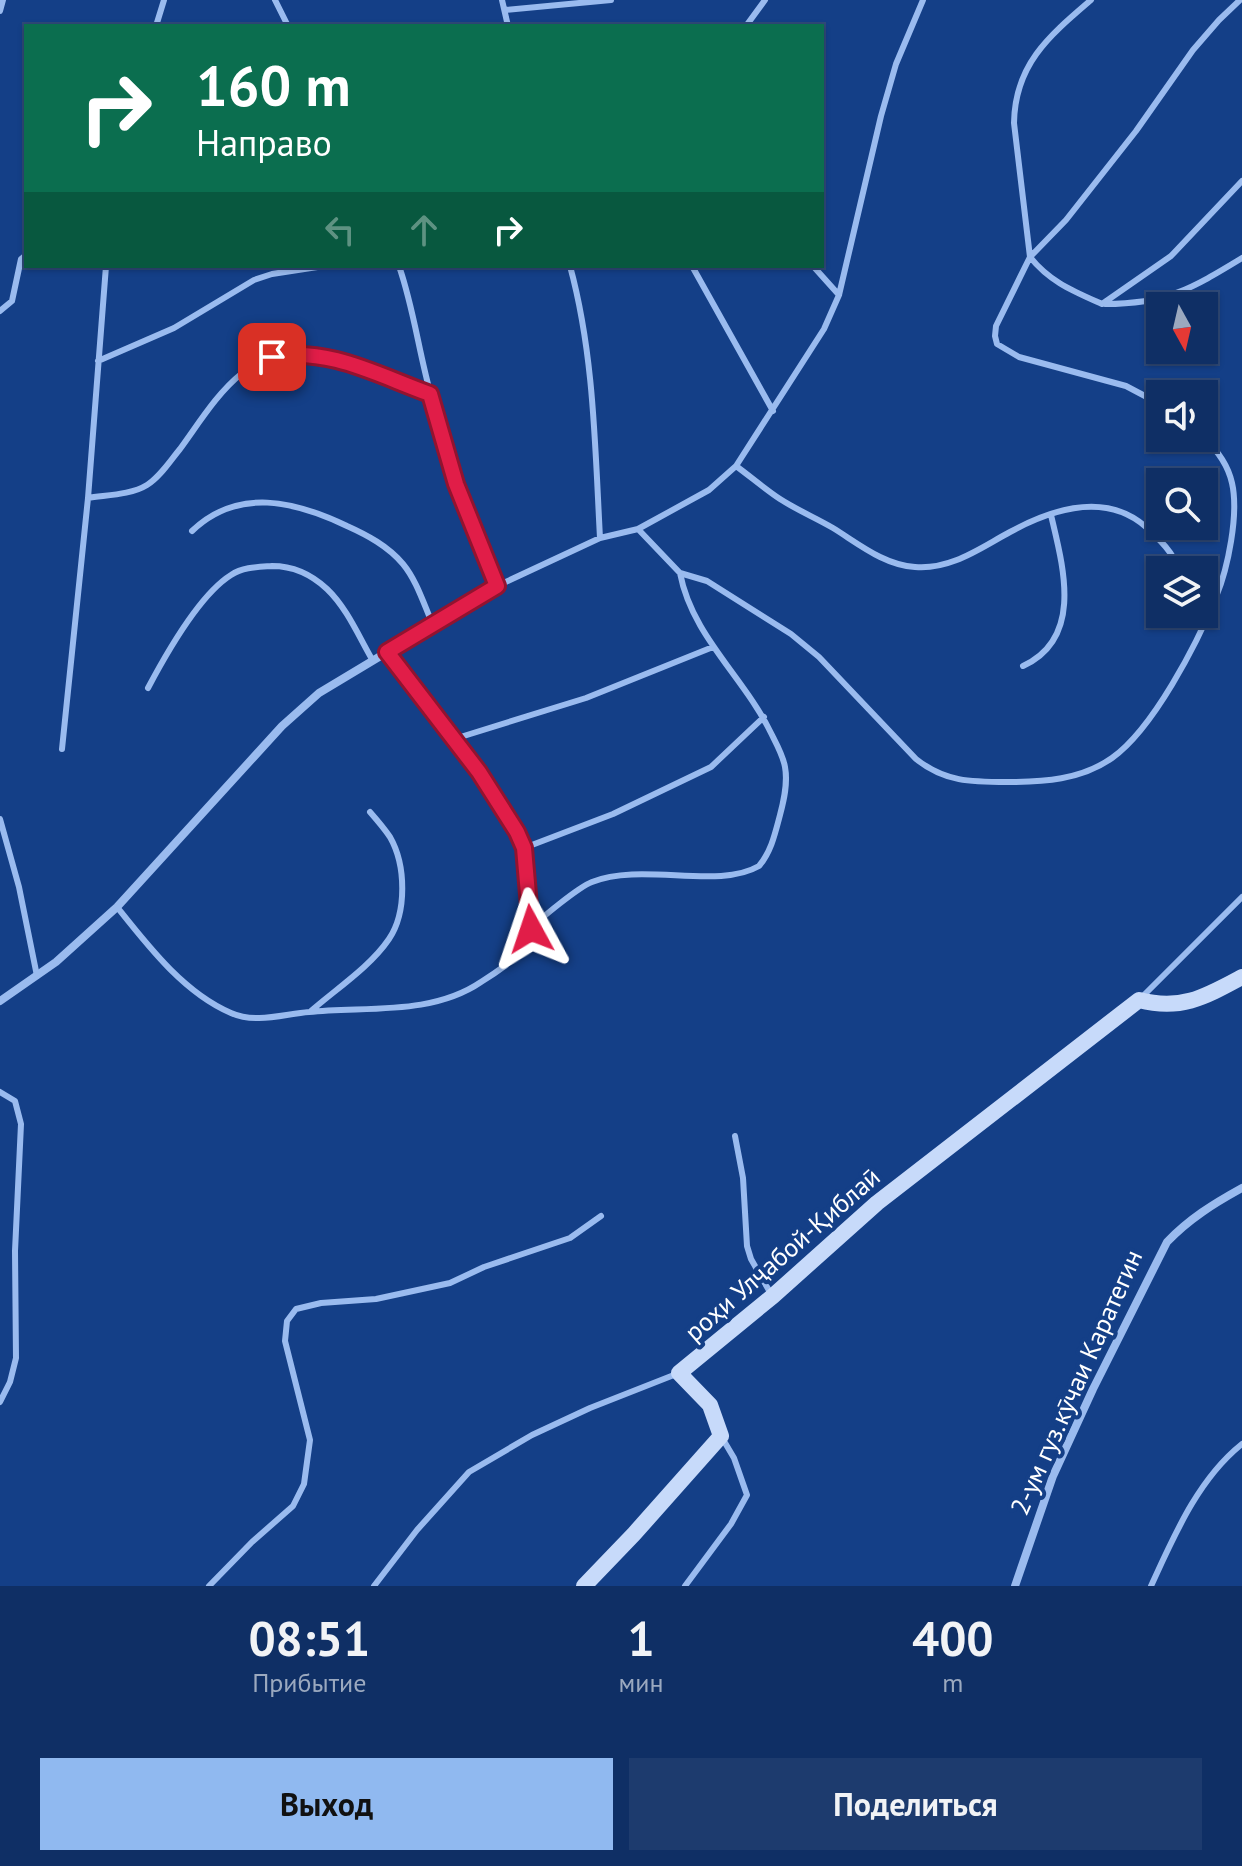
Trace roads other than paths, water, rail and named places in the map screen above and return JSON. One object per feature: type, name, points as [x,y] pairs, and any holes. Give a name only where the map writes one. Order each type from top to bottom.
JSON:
[{"type":"street","points":[[0,1001],[76,945],[117,907],[282,726],[319,693],[497,586]]},
{"type":"street","points":[[1139,1000],[1174,1006],[1213,993],[1242,977]]},
{"type":"street","name":"роҳи Улҷабой-Қиблаӣ","points":[[721,1436],[710,1405],[679,1373],[773,1296],[877,1203],[1139,1000]]},
{"type":"street","name":"2-ум гуз.кӯчаи Каратегин","points":[[1015,1586],[1053,1476],[1099,1376],[1167,1242],[1197,1215],[1242,1188]]},
{"type":"street","points":[[584,1586],[721,1436]]},
{"type":"lane","points":[[0,11],[3,0]]},
{"type":"lane","points":[[157,24],[164,0]]},
{"type":"lane","points":[[275,0],[287,24]]},
{"type":"lane","points":[[502,0],[508,24]]},
{"type":"lane","points":[[505,10],[611,0]]},
{"type":"lane","points":[[747,24],[765,0]]},
{"type":"lane","points":[[400,268],[430,394],[456,484],[497,586],[600,538],[638,529],[709,490],[736,466],[824,329],[839,295],[896,64],[923,0]]},
{"type":"lane","points":[[1091,0],[1041,45],[1014,101],[1030,257],[1056,283],[1102,304],[1133,304],[1172,297],[1242,258]]},
{"type":"lane","points":[[1146,397],[1126,386],[1019,357],[997,344],[995,332],[1030,257],[1066,220],[1136,131],[1193,50],[1240,0]]},
{"type":"lane","points":[[1102,304],[1171,256],[1242,181]]},
{"type":"lane","points":[[0,311],[12,301],[24,257]]},
{"type":"lane","points":[[62,749],[88,498],[106,268]]},
{"type":"lane","points":[[98,361],[174,328],[254,280],[311,268]]},
{"type":"lane","points":[[570,268],[589,362],[600,538]]},
{"type":"lane","points":[[693,268],[773,411]]},
{"type":"lane","points":[[815,268],[839,295]]},
{"type":"lane","points":[[88,498],[136,490],[150,483],[173,458],[219,393],[255,363],[272,357],[315,354],[430,394]]},
{"type":"lane","points":[[1215,452],[1226,465],[1233,484],[1228,552],[1218,591]]},
{"type":"lane","points":[[736,466],[780,499],[875,554],[910,567],[935,567],[954,562],[1014,529],[1077,507],[1099,505],[1136,518],[1172,556]]},
{"type":"lane","points":[[192,531],[214,513],[232,506],[279,503],[320,513],[366,535],[403,564],[433,625]]},
{"type":"lane","points":[[1023,666],[1036,660],[1053,643],[1063,611],[1064,572],[1051,515]]},
{"type":"lane","points":[[638,529],[680,573],[707,581],[791,634],[819,657],[916,759],[945,778],[1034,782],[1060,779],[1095,768],[1133,741],[1156,711],[1201,628]]},
{"type":"lane","points":[[148,688],[163,659],[199,608],[231,574],[245,568],[284,566],[304,571],[339,603],[373,661]]},
{"type":"lane","points":[[117,907],[188,986],[233,1014],[255,1018],[311,1011],[383,1009],[450,996],[476,985],[507,964],[531,929],[584,885],[607,877],[640,873],[733,874],[759,866],[774,837],[786,778],[785,763],[764,717],[713,647],[688,606],[680,573]]},
{"type":"lane","points":[[454,739],[586,698],[713,647]]},
{"type":"lane","points":[[387,652],[506,813],[524,848],[531,929]]},
{"type":"lane","points":[[524,848],[613,814],[711,767],[764,717]]},
{"type":"lane","points":[[311,1011],[379,951],[397,921],[401,896],[398,860],[388,834],[370,812]]},
{"type":"lane","points":[[0,819],[19,887],[37,976]]},
{"type":"lane","points":[[1139,1000],[1242,897]]},
{"type":"lane","points":[[0,1092],[15,1101],[21,1124],[15,1251],[16,1358],[10,1382],[0,1402]]},
{"type":"lane","points":[[735,1136],[743,1178],[747,1246],[751,1259],[773,1296]]},
{"type":"lane","points":[[209,1586],[293,1506],[304,1484],[310,1440],[285,1341],[287,1321],[296,1309],[321,1303],[376,1299],[450,1283],[484,1267],[570,1238],[601,1216]]},
{"type":"lane","points":[[374,1586],[417,1530],[469,1472],[532,1435],[679,1373]]},
{"type":"lane","points":[[685,1586],[747,1499],[746,1486],[721,1436]]},
{"type":"lane","points":[[1151,1586],[1194,1500],[1219,1466],[1242,1444]]}]
